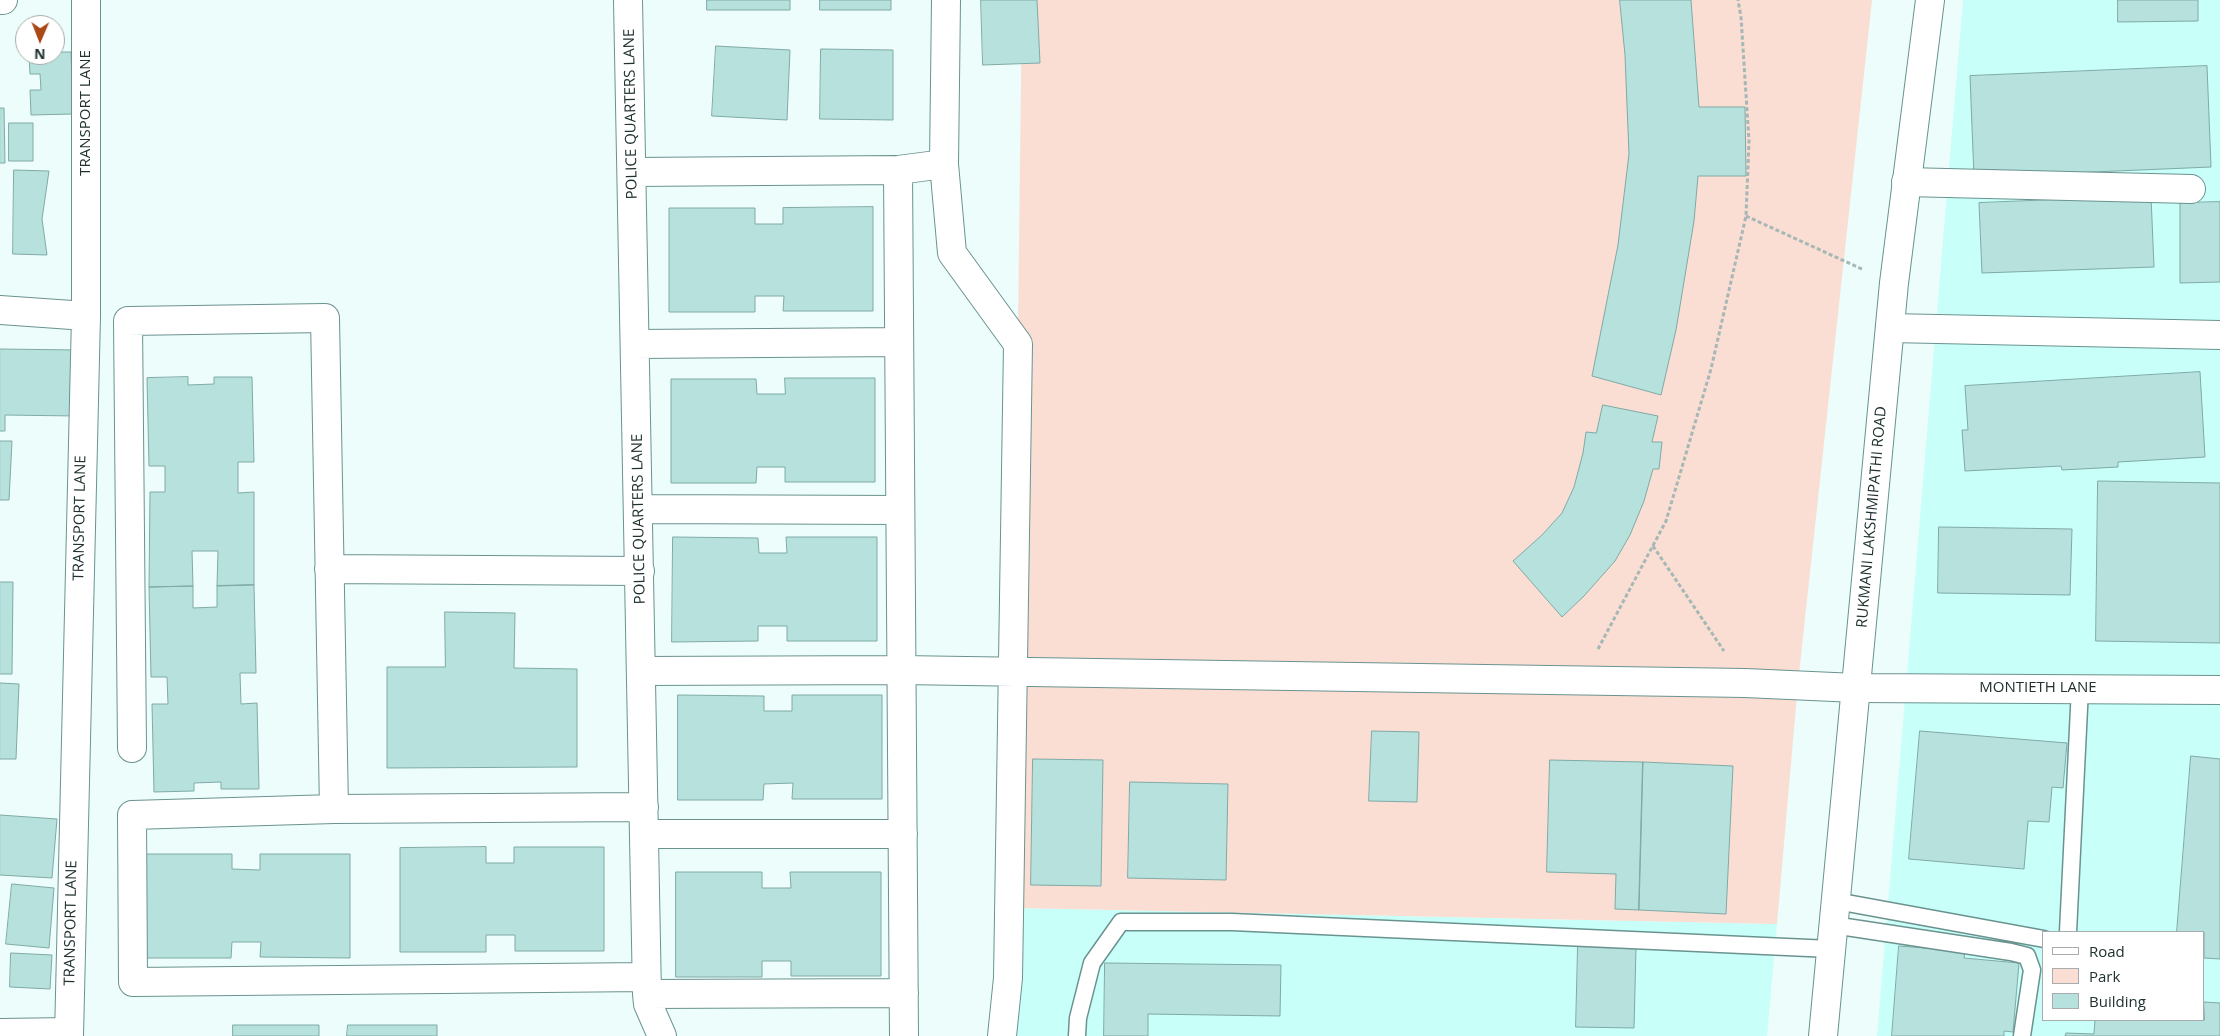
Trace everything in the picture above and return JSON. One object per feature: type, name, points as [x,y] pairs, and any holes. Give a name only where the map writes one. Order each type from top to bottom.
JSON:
[{"type":"street","name":"TRANSPORT LANE","points":[[69,1034],[86,316],[86,0]]},
{"type":"street","name":"POLICE QUARTERS LANE","points":[[628,0],[647,986],[648,1004],[662,1036]]},
{"type":"street","points":[[946,0],[944,164],[952,253],[1018,344],[1008,978],[1002,1036]]},
{"type":"street","name":"RUKMANI LAKSHMIPATHI ROAD","points":[[1823,1036],[1894,283],[1930,0]]},
{"type":"street","points":[[632,172],[898,170],[944,164]]},
{"type":"street","points":[[898,170],[904,1036]]},
{"type":"street","points":[[1906,182],[2192,189]]},
{"type":"street","points":[[0,310],[86,316]]},
{"type":"street","points":[[132,748],[128,321],[325,318],[334,809]]},
{"type":"street","points":[[1890,328],[2220,335]]},
{"type":"street","points":[[635,344],[899,342]]},
{"type":"street","points":[[638,509],[900,510]]},
{"type":"street","points":[[329,569],[640,571]]},
{"type":"street","name":"MONTIETH LANE","points":[[642,671],[902,670],[1745,683],[1856,688],[2220,690]]},
{"type":"street","points":[[644,807],[334,809],[132,815],[133,982],[647,986],[904,993]]},
{"type":"street","points":[[645,834],[903,834]]},
{"type":"street","points":[[0,1033],[69,1034]]},
{"type":"lane","points":[[2068,931],[2080,688]]},
{"type":"lane","points":[[1078,1036],[1078,1018],[1092,963],[1121,922],[1834,925],[2042,938]]},
{"type":"lane","points":[[1834,925],[1893,936],[2011,952],[2027,956],[2032,970],[2022,1036]]},
{"type":"path","points":[[1581,680],[1666,521],[1711,369],[1746,216],[1749,141],[1741,17],[1738,0]]},
{"type":"path","points":[[1746,216],[1894,283]]},
{"type":"path","points":[[1653,546],[1745,683]]},
{"type":"shaded area","points":[[1963,0],[2220,0],[2220,1036],[1877,1036]]},
{"type":"shaded area","points":[[1019,908],[1777,924],[1767,1036],[1014,1036]]},
{"type":"green space","points":[[1022,0],[1872,0],[1798,683],[1777,924],[1019,908],[1014,655]]},
{"type":"building","points":[[707,0],[790,0],[790,10],[707,10]]},
{"type":"building","points":[[820,0],[891,0],[891,10],[820,10]]},
{"type":"building","points":[[981,0],[1037,0],[1040,63],[983,65]]},
{"type":"building","points":[[1620,0],[1691,0],[1699,107],[1745,107],[1746,176],[1698,176],[1694,221],[1676,330],[1661,395],[1592,376],[1618,245],[1629,154],[1625,55]]},
{"type":"building","points":[[2118,0],[2198,0],[2198,21],[2118,22]]},
{"type":"building","points":[[716,46],[790,50],[787,120],[712,116]]},
{"type":"building","points":[[821,49],[893,50],[893,120],[820,119]]},
{"type":"building","points":[[65,52],[71,52],[73,114],[31,115],[30,90],[41,90],[40,74],[30,74],[30,65],[65,65]]},
{"type":"building","points":[[2207,66],[2211,167],[1974,177],[1970,76]]},
{"type":"building","points":[[0,108],[4,108],[5,163],[0,163]]},
{"type":"building","points":[[9,123],[33,123],[33,161],[9,161]]},
{"type":"building","points":[[14,170],[49,171],[42,219],[47,255],[13,254]]},
{"type":"building","points":[[2151,196],[2154,267],[1982,273],[1979,203]]},
{"type":"building","points":[[2220,202],[2220,282],[2180,283],[2180,203]]},
{"type":"building","points":[[873,207],[873,311],[783,311],[784,296],[755,296],[755,312],[669,312],[669,208],[755,208],[755,224],[783,224],[783,208]]},
{"type":"building","points":[[0,349],[77,350],[76,416],[5,415],[5,431],[0,431]]},
{"type":"building","points":[[2200,372],[2205,457],[2118,462],[2118,467],[2062,470],[2061,466],[1965,471],[1962,430],[1968,430],[1965,386]]},
{"type":"building","points":[[188,377],[188,385],[214,384],[214,377],[252,377],[254,462],[238,462],[238,493],[254,492],[254,585],[217,586],[218,551],[192,551],[193,586],[149,587],[150,492],[165,492],[165,466],[149,466],[147,378]]},
{"type":"building","points":[[785,378],[875,378],[875,482],[785,482],[785,467],[757,467],[756,483],[671,483],[671,379],[756,379],[757,394],[785,394]]},
{"type":"building","points":[[1603,405],[1658,416],[1652,442],[1662,442],[1659,469],[1653,469],[1644,501],[1630,535],[1615,561],[1584,596],[1562,617],[1513,561],[1542,535],[1562,513],[1574,487],[1583,453],[1586,432],[1596,433]]},
{"type":"building","points":[[0,441],[12,441],[9,500],[0,500]]},
{"type":"building","points":[[2098,481],[2220,483],[2220,643],[2096,641]]},
{"type":"building","points":[[1939,527],[2072,529],[2070,595],[1938,593]]},
{"type":"building","points":[[673,537],[758,538],[759,553],[787,553],[786,537],[877,537],[877,641],[787,641],[787,626],[758,626],[758,641],[672,642]]},
{"type":"building","points":[[0,582],[13,582],[12,674],[0,674]]},
{"type":"building","points":[[254,585],[256,673],[240,673],[241,704],[257,703],[259,789],[221,789],[221,782],[194,783],[194,791],[154,792],[152,704],[168,704],[167,677],[151,677],[149,587],[193,586],[193,608],[217,607],[217,586]]},
{"type":"building","points":[[445,612],[515,613],[514,668],[577,669],[577,767],[387,768],[387,667],[445,667]]},
{"type":"building","points":[[0,683],[19,684],[16,759],[0,759]]},
{"type":"building","points":[[678,695],[764,696],[764,711],[792,711],[792,695],[882,695],[882,799],[792,799],[793,783],[764,784],[763,800],[678,800]]},
{"type":"building","points":[[1372,731],[1419,732],[1417,802],[1369,801]]},
{"type":"building","points":[[1920,731],[2067,743],[2063,788],[2052,787],[2049,822],[2028,821],[2024,869],[1909,859]]},
{"type":"building","points":[[2191,756],[2220,759],[2220,959],[2205,958],[2205,931],[2177,931]]},
{"type":"building","points":[[1033,759],[1103,760],[1101,886],[1031,885]]},
{"type":"building","points":[[1550,760],[1643,762],[1639,910],[1615,909],[1616,874],[1547,872]]},
{"type":"building","points":[[1643,762],[1733,766],[1726,914],[1639,910]]},
{"type":"building","points":[[1130,782],[1228,784],[1226,880],[1128,878]]},
{"type":"building","points":[[0,815],[57,819],[52,878],[0,875]]},
{"type":"building","points":[[486,847],[486,863],[514,863],[514,847],[604,847],[604,951],[515,951],[515,935],[486,935],[486,952],[400,952],[400,848]]},
{"type":"building","points":[[146,854],[232,854],[232,869],[260,870],[260,854],[350,854],[350,958],[260,957],[261,942],[232,942],[231,958],[146,958]]},
{"type":"building","points":[[676,872],[762,872],[762,888],[791,888],[790,872],[881,872],[881,976],[791,976],[791,961],[762,961],[762,977],[676,977]]},
{"type":"building","points":[[12,884],[54,888],[49,948],[6,944]]},
{"type":"building","points":[[1578,946],[1636,947],[1634,1028],[1576,1027]]},
{"type":"building","points":[[1899,946],[1965,951],[1964,958],[2019,963],[2013,1032],[2004,1031],[2004,1036],[1892,1036]]},
{"type":"building","points":[[11,953],[52,955],[50,989],[10,987]]},
{"type":"building","points":[[1105,963],[1281,965],[1280,1016],[1148,1014],[1148,1036],[1104,1036]]},
{"type":"building","points":[[2205,1002],[2220,1003],[2220,1036],[2065,1036],[2066,1033],[2094,1034],[2095,1021],[2205,1021]]},
{"type":"building","points":[[233,1025],[319,1025],[319,1036],[233,1036]]},
{"type":"building","points":[[348,1025],[437,1025],[437,1036],[347,1036]]}]
